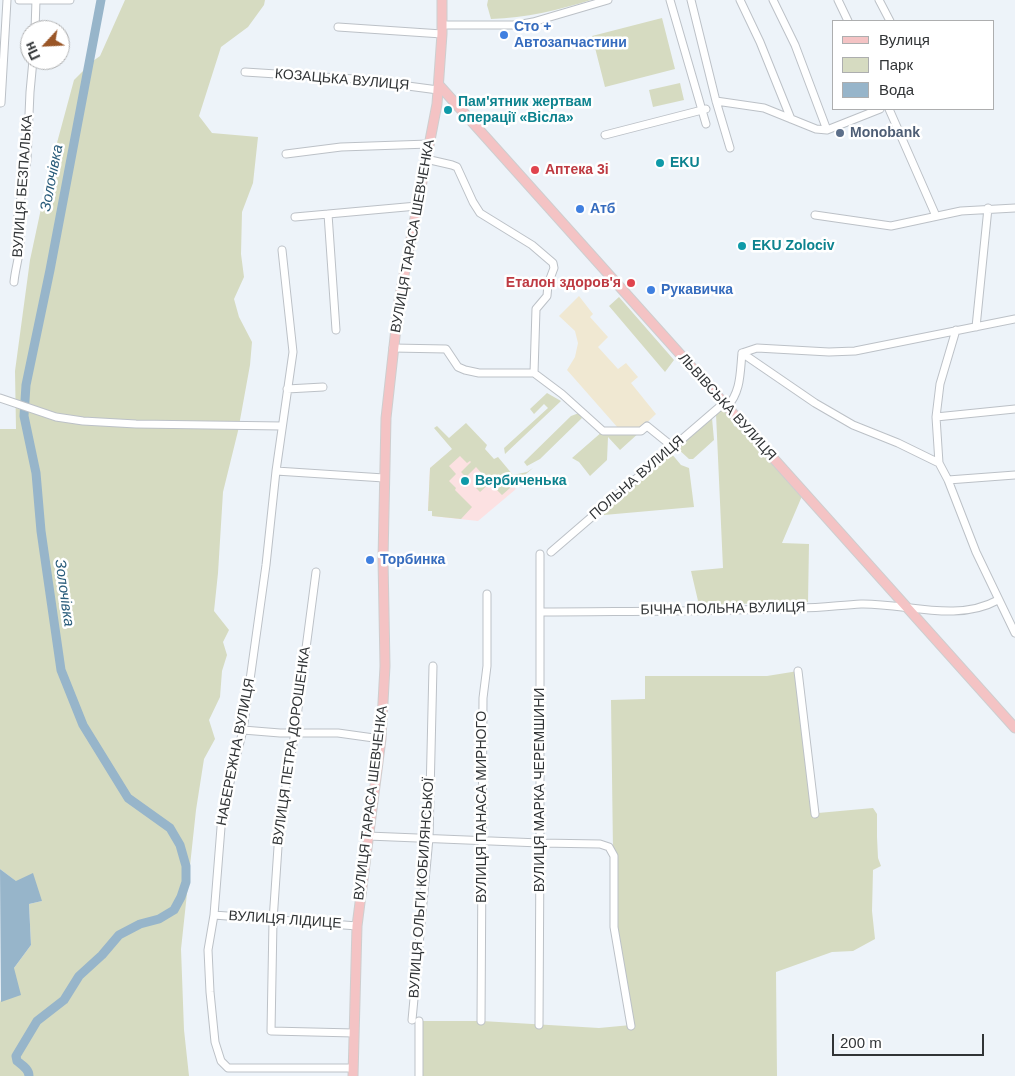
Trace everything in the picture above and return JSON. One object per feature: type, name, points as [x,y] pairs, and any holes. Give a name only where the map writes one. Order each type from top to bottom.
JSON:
[{"type":"main road","name":"ВУЛИЦЯ ТАРАСА ШЕВЧЕНКА","points":[[353,1072],[357,926],[381,738],[384,666],[383,569],[386,418],[399,301],[438,88],[442,0]]},
{"type":"main road","name":"ЛЬВІВСЬКА ВУЛИЦЯ","points":[[438,88],[1015,728]]},
{"type":"street","points":[[1,103],[7,0]]},
{"type":"street","points":[[19,0],[70,0]]},
{"type":"street","points":[[35,20],[36,0]]},
{"type":"street","points":[[338,27],[442,29],[517,25],[608,0]]},
{"type":"street","points":[[670,0],[704,109],[706,124]]},
{"type":"street","points":[[691,0],[716,101],[730,148]]},
{"type":"street","points":[[740,0],[760,42],[791,119]]},
{"type":"street","points":[[773,0],[795,45],[827,130]]},
{"type":"street","points":[[838,0],[848,20]]},
{"type":"street","points":[[879,0],[889,20]]},
{"type":"street","name":"ВУЛИЦЯ БЕЗПАЛЬКА","points":[[14,282],[21,248],[21,231],[17,222],[27,160],[32,70]]},
{"type":"street","name":"КОЗАЦЬКА ВУЛИЦЯ","points":[[245,72],[355,79],[438,88]]},
{"type":"street","points":[[716,101],[764,108],[816,129],[827,130],[877,110]]},
{"type":"street","points":[[605,135],[704,109]]},
{"type":"street","points":[[889,110],[936,216]]},
{"type":"street","points":[[286,154],[341,147],[429,144]]},
{"type":"street","points":[[426,159],[457,167],[480,213],[532,245],[553,263],[554,268],[548,284],[547,296],[536,309],[534,373]]},
{"type":"street","points":[[295,217],[417,206]]},
{"type":"street","points":[[976,327],[988,208]]},
{"type":"street","points":[[815,215],[891,226],[961,211],[1015,208]]},
{"type":"street","points":[[328,214],[336,330]]},
{"type":"street","name":"НАБЕРЕЖНА ВУЛИЦЯ","points":[[282,250],[293,352],[243,730],[222,815],[214,915],[208,950],[210,992],[215,1042],[221,1061],[228,1068],[266,1066],[353,1072]]},
{"type":"street","points":[[742,353],[757,348],[855,351],[1015,320]]},
{"type":"street","points":[[956,330],[940,384],[936,417],[939,463],[948,480],[976,552],[1015,633]]},
{"type":"street","points":[[393,348],[446,349],[458,367],[472,372],[534,373],[562,394],[603,431],[641,431],[647,426],[673,447]]},
{"type":"street","points":[[725,405],[733,400],[738,388],[742,353]]},
{"type":"street","points":[[742,353],[815,403],[853,425],[898,443],[939,463]]},
{"type":"street","points":[[288,389],[323,387]]},
{"type":"street","points":[[0,398],[56,417],[109,422],[282,426]]},
{"type":"street","name":"ПОЛЬНА ВУЛИЦЯ","points":[[551,552],[725,405]]},
{"type":"street","points":[[936,417],[1015,409]]},
{"type":"street","points":[[276,471],[384,478]]},
{"type":"street","points":[[948,480],[1015,475]]},
{"type":"street","name":"ВУЛИЦЯ МАРКА ЧЕРЕМШИНИ","points":[[539,1025],[540,554]]},
{"type":"street","name":"ВУЛИЦЯ ПЕТРА ДОРОШЕНКА","points":[[316,572],[282,818],[273,921],[270,1031],[354,1034]]},
{"type":"street","name":"ВУЛИЦЯ ПАНАСА МИРНОГО","points":[[482,1021],[483,698],[488,666],[487,594]]},
{"type":"street","name":"БІЧНА ПОЛЬНА ВУЛИЦЯ","points":[[540,612],[802,608],[862,604],[906,606],[921,609],[970,610],[988,606],[998,600]]},
{"type":"street","name":"ВУЛИЦЯ ОЛЬГИ КОБИЛЯНСЬКОЇ","points":[[419,1076],[416,1021],[428,838],[433,666]]},
{"type":"street","points":[[798,671],[815,814]]},
{"type":"street","points":[[243,730],[338,734],[381,738]]},
{"type":"street","points":[[368,836],[600,844],[609,847],[614,856],[614,927],[631,1026]]},
{"type":"street","name":"ВУЛИЦЯ ЛІДИЦЕ","points":[[214,915],[357,926]]},
{"type":"shaded area","points":[[579,296],[593,314],[590,317],[608,337],[598,347],[618,369],[626,363],[638,377],[631,383],[656,414],[639,430],[618,428],[567,370],[575,357],[578,343],[575,331],[559,316]]},
{"type":"shaded area","points":[[453,449],[510,482],[516,489],[478,521],[432,516],[432,511],[428,511],[430,468]]},
{"type":"green space","points":[[125,0],[265,0],[264,5],[248,27],[221,47],[199,116],[212,133],[258,137],[253,183],[242,212],[241,254],[244,277],[234,299],[239,317],[252,342],[250,365],[238,431],[223,492],[214,611],[229,630],[223,642],[227,655],[222,671],[220,697],[209,720],[215,739],[204,759],[196,810],[181,949],[184,1030],[189,1076],[0,1076],[0,1002],[14,968],[31,945],[29,904],[42,901],[0,869],[0,429],[16,429],[15,371],[30,260],[48,176],[74,80],[100,56]]},
{"type":"green space","points":[[488,0],[591,0],[542,13],[491,19],[487,5]]},
{"type":"green space","points":[[662,18],[675,69],[605,87],[592,36]]},
{"type":"green space","points":[[680,83],[684,100],[653,107],[649,90]]},
{"type":"green space","points":[[619,297],[674,360],[665,372],[609,306]]},
{"type":"green space","points":[[547,393],[561,401],[505,454],[504,448],[548,408],[544,404],[534,414],[530,409]]},
{"type":"green space","points":[[722,408],[731,417],[734,426],[739,428],[802,496],[782,543],[809,544],[808,602],[699,605],[691,571],[723,568],[716,414]]},
{"type":"green space","points":[[579,413],[582,418],[540,459],[527,466],[524,462],[571,416]]},
{"type":"green space","points":[[712,418],[714,440],[693,459],[689,459],[677,448]]},
{"type":"green space","points":[[466,423],[487,445],[485,449],[494,459],[498,457],[513,475],[527,472],[533,468],[513,485],[511,484],[510,488],[502,495],[490,483],[480,492],[476,488],[486,478],[476,467],[466,477],[461,472],[471,462],[467,463],[460,456],[449,466],[456,474],[449,481],[472,507],[461,519],[432,516],[432,511],[428,511],[430,468],[452,449],[434,428],[437,426],[449,438]]},
{"type":"green space","points":[[603,431],[641,431],[620,450],[608,437],[607,460],[590,476],[579,462],[572,458]]},
{"type":"green space","points":[[671,453],[681,465],[689,468],[694,507],[604,515],[603,511]]},
{"type":"green space","points":[[798,671],[818,813],[873,808],[877,814],[878,858],[881,866],[873,870],[872,911],[875,939],[853,951],[832,952],[776,972],[777,1076],[419,1076],[419,1021],[482,1021],[599,1028],[631,1025],[614,927],[611,700],[645,699],[645,676],[767,676]]},
{"type":"water","points":[[0,869],[16,881],[33,873],[42,901],[29,904],[31,945],[14,968],[21,995],[1,1002]]},
{"type":"waterway","name":"Золочівка","points":[[29,1076],[27,1069],[17,1061],[16,1056],[37,1021],[64,1000],[79,976],[102,955],[119,935],[140,924],[159,919],[174,910],[186,882],[186,866],[180,845],[170,828],[128,798],[83,725],[61,670],[41,531],[36,473],[24,416],[26,385],[50,270],[101,0]]},
{"type":"place","name":"Сто + Автозапчастини","points":[[504,35]]},
{"type":"place","name":"Пам'ятник жертвам операції «Вісла»","points":[[448,110]]},
{"type":"place","name":"Monobank","points":[[840,133]]},
{"type":"place","name":"EKU","points":[[660,163]]},
{"type":"place","name":"Аптека 3і","points":[[535,170]]},
{"type":"place","name":"Атб","points":[[580,209]]},
{"type":"place","name":"EKU Zolociv","points":[[742,246]]},
{"type":"place","name":"Еталон здоров'я","points":[[631,283]]},
{"type":"place","name":"Рукавичка","points":[[651,290]]},
{"type":"place","name":"Вербиченька","points":[[465,481]]},
{"type":"place","name":"Торбинка","points":[[370,560]]}]
